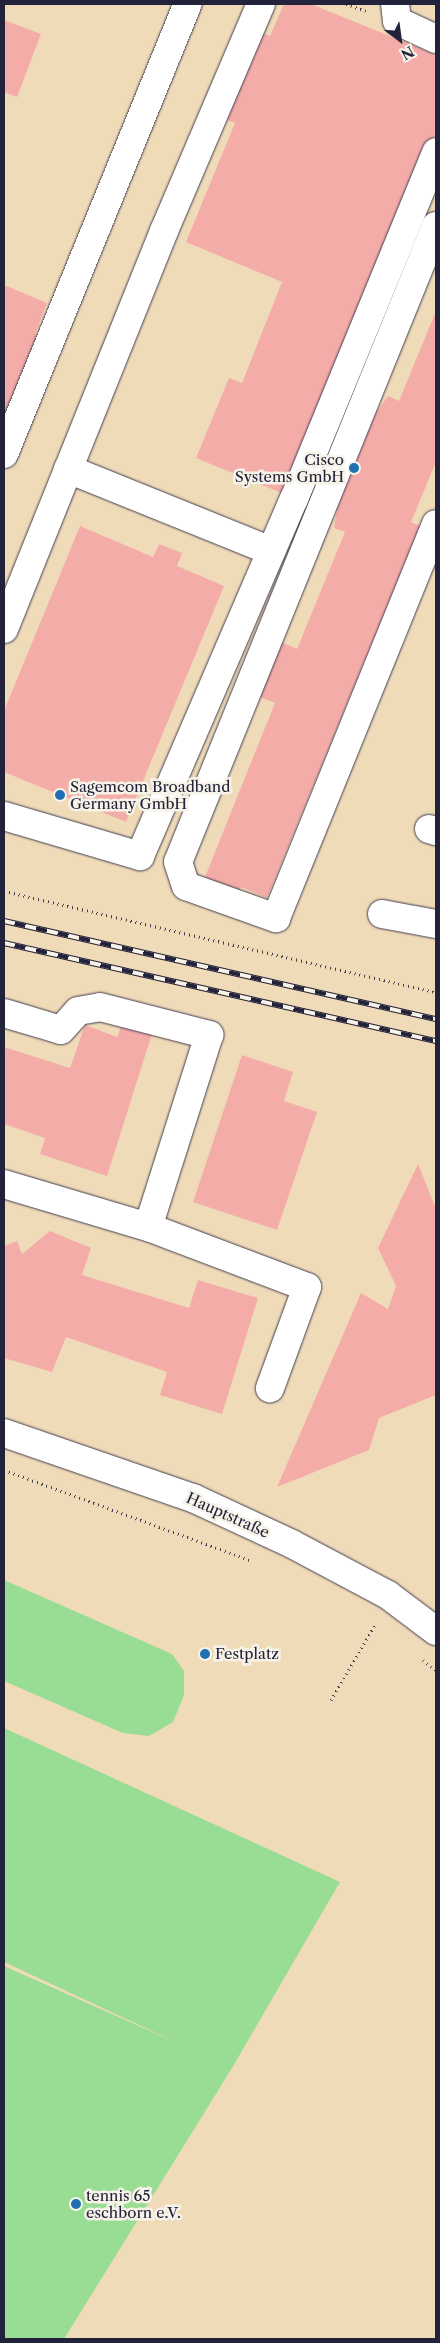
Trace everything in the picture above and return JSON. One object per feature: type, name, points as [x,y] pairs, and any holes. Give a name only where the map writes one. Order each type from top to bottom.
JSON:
[{"type":"street","points":[[4,454],[188,4]]},
{"type":"street","points":[[4,629],[68,469],[261,4]]},
{"type":"street","points":[[395,4],[397,22],[436,39]]},
{"type":"street","points":[[4,816],[140,856],[270,551],[436,152]]},
{"type":"street","points":[[436,226],[178,862],[186,886],[276,918],[436,524]]},
{"type":"street","points":[[372,403],[424,277],[419,268]]},
{"type":"street","points":[[68,469],[270,551]]},
{"type":"street","points":[[382,914],[436,924]]},
{"type":"street","points":[[4,1013],[61,1030],[78,1011],[100,1006],[209,1035],[148,1227]]},
{"type":"street","points":[[4,1184],[148,1227],[307,1287],[270,1388]]},
{"type":"street","name":"Hauptstraße","points":[[4,1433],[193,1498],[292,1544],[388,1595],[436,1631]]},
{"type":"path","points":[[4,891],[436,992]]},
{"type":"path","points":[[4,1470],[254,1562]]},
{"type":"path","points":[[331,1700],[376,1624],[388,1595]]},
{"type":"path","points":[[368,1619],[383,1629]]},
{"type":"path","points":[[421,1658],[436,1670]]},
{"type":"green space","points":[[4,1580],[172,1654],[184,1671],[184,1695],[173,1722],[149,1736],[123,1733],[4,1681]]},
{"type":"green space","points":[[4,1728],[340,1882],[232,2068],[64,2339],[4,2339],[4,1966],[184,2046],[4,1962]]},
{"type":"building","points":[[284,4],[311,4],[436,55],[436,131],[289,496],[196,458],[229,378],[242,383],[282,282],[186,242],[235,123],[225,119],[261,32],[270,36]]},
{"type":"building","points":[[4,20],[41,34],[17,97],[4,92]]},
{"type":"building","points":[[4,285],[47,303],[35,334],[43,338],[4,430]]},
{"type":"building","points":[[436,311],[436,462],[411,522],[420,526],[267,898],[241,887],[239,891],[205,877],[275,703],[257,696],[281,642],[297,649],[345,532],[334,528],[346,456],[388,396],[399,401]]},
{"type":"building","points":[[80,526],[153,557],[159,544],[182,553],[177,566],[224,586],[126,822],[4,772],[4,711]]},
{"type":"building","points":[[122,1024],[152,1034],[107,1176],[40,1154],[45,1138],[4,1124],[4,1047],[70,1068],[85,1025],[117,1037]]},
{"type":"building","points":[[242,1055],[293,1072],[284,1101],[317,1112],[277,1230],[193,1202]]},
{"type":"building","points":[[418,1164],[436,1209],[436,1395],[379,1418],[369,1450],[277,1487],[361,1293],[388,1309],[396,1286],[378,1248]]},
{"type":"building","points":[[50,1231],[91,1248],[82,1275],[189,1308],[198,1280],[258,1298],[222,1414],[160,1395],[167,1372],[66,1337],[52,1372],[4,1358],[4,1246],[17,1241],[22,1254]]},
{"type":"railway","points":[[4,921],[436,1019]]},
{"type":"railway","points":[[4,943],[436,1041]]},
{"type":"place","name":"Cisco Systems GmbH","points":[[354,468]]},
{"type":"place","name":"Sagemcom Broadband Germany GmbH","points":[[60,795]]},
{"type":"place","name":"Festplatz","points":[[205,1654]]},
{"type":"place","name":"tennis 65 eschborn e.V.","points":[[76,2204]]}]
